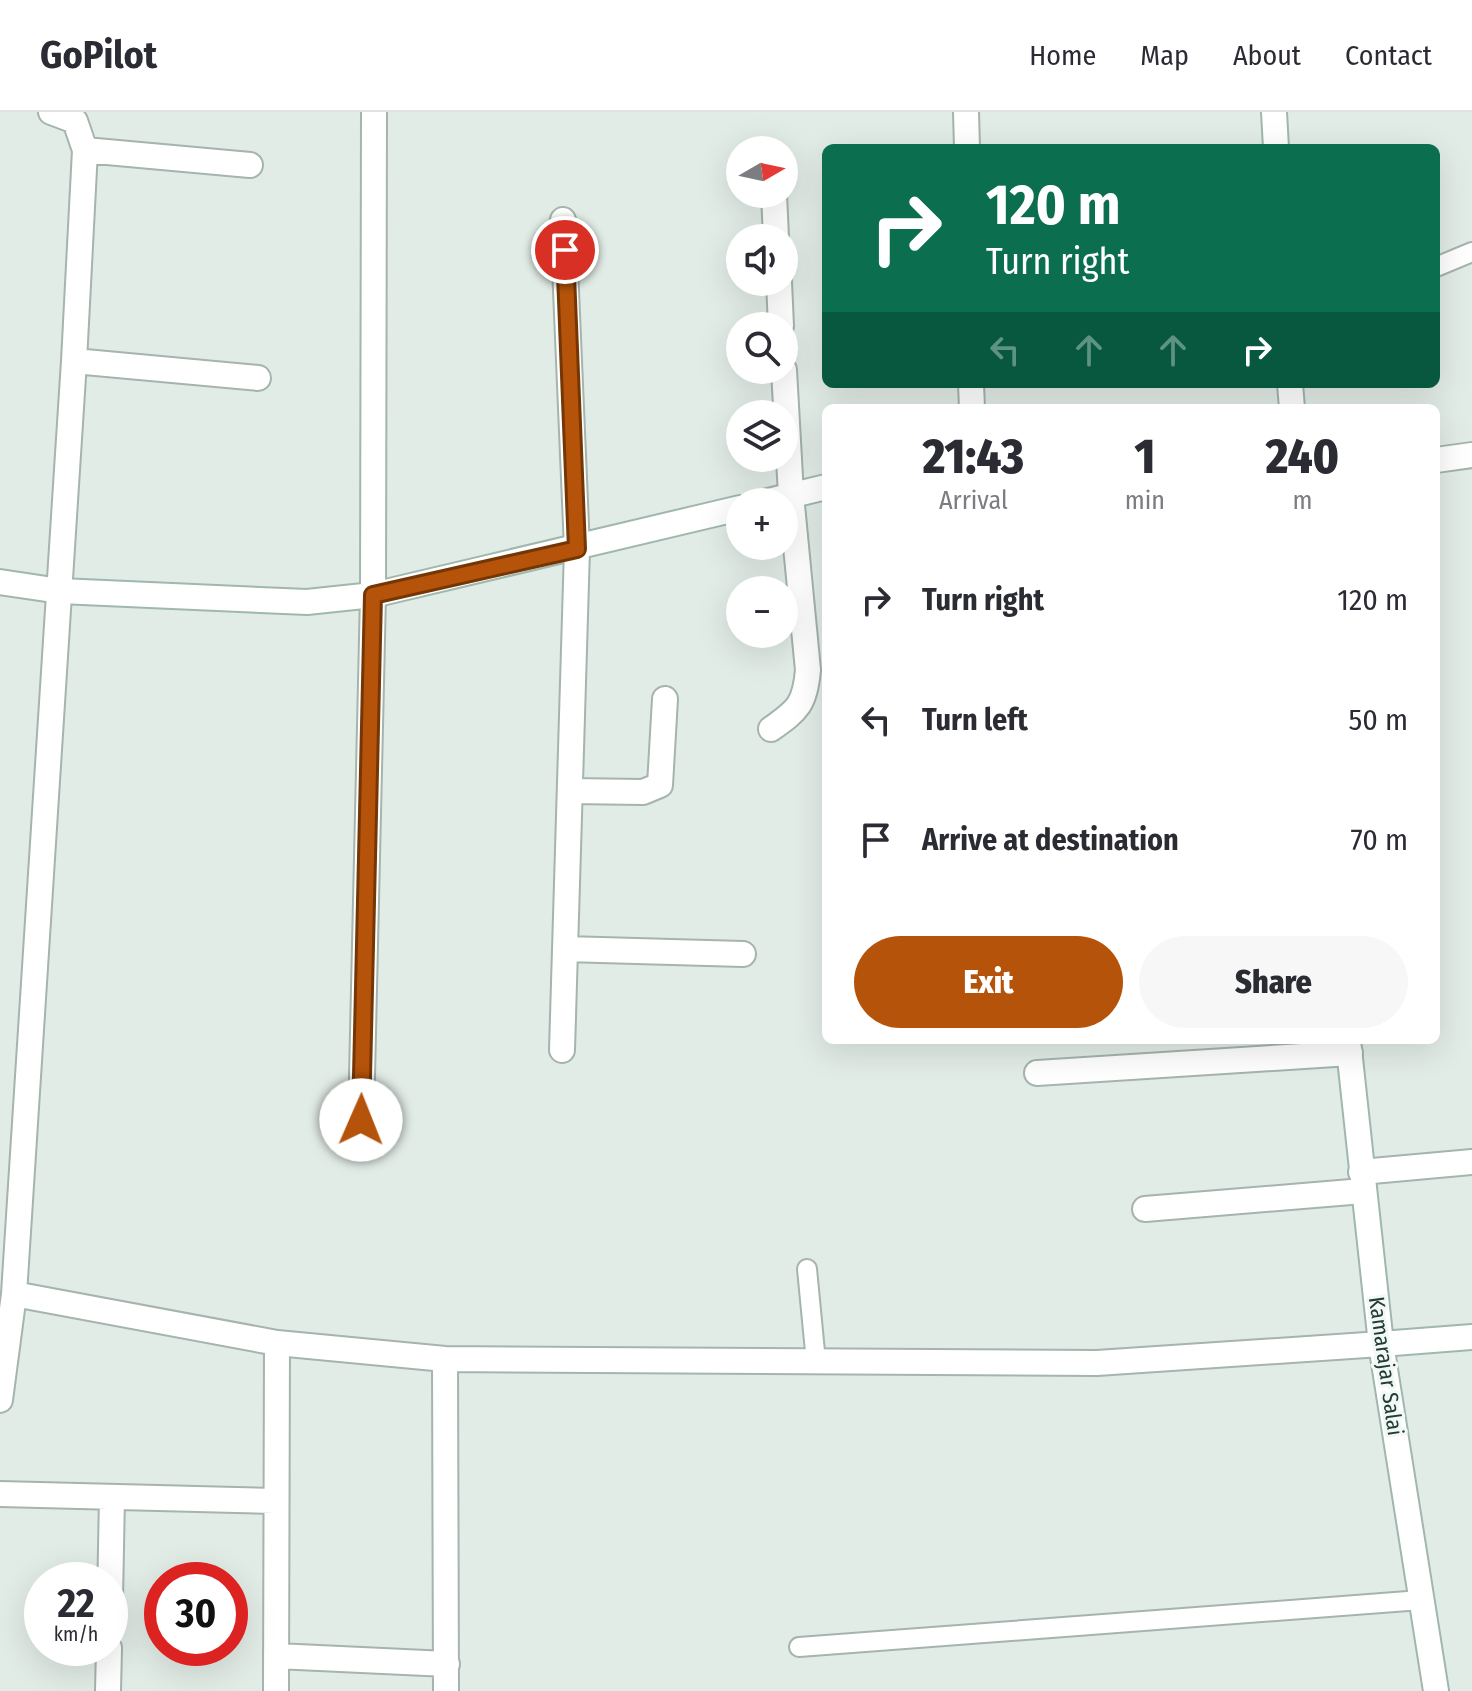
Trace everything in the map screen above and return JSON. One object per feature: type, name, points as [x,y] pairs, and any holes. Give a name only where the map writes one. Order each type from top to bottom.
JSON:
[{"type":"street","points":[[0,1400],[14,1294],[85,150],[75,121],[51,112]]},
{"type":"street","points":[[361,1120],[373,595],[374,112]]},
{"type":"street","points":[[966,112],[967,144]]},
{"type":"street","points":[[1274,112],[1276,144]]},
{"type":"street","points":[[85,150],[250,165]]},
{"type":"street","points":[[562,1050],[577,549],[563,220]]},
{"type":"street","points":[[74,361],[258,378]]},
{"type":"street","points":[[785,384],[791,488]]},
{"type":"street","points":[[1440,459],[1472,455]]},
{"type":"street","points":[[798,493],[822,488]]},
{"type":"street","points":[[0,582],[60,591],[307,602],[373,595],[726,512]]},
{"type":"street","points":[[771,729],[797,711],[806,694],[808,670],[797,560]]},
{"type":"street","points":[[570,791],[643,792],[660,785],[663,775],[665,699]]},
{"type":"street","points":[[565,949],[743,954]]},
{"type":"street","points":[[1037,1073],[1349,1046]]},
{"type":"street","name":"Kamarajar Salai","points":[[1349,1046],[1381,1344],[1436,1691]]},
{"type":"street","points":[[1145,1209],[1362,1182],[1472,1162]]},
{"type":"street","points":[[14,1294],[277,1343],[445,1359],[1097,1363],[1472,1337]]},
{"type":"street","points":[[276,1691],[277,1343]]},
{"type":"street","points":[[445,1359],[446,1691]]},
{"type":"street","points":[[0,1494],[275,1501]]},
{"type":"street","points":[[111,1562],[112,1497]]},
{"type":"street","points":[[276,1656],[447,1664]]},
{"type":"street","points":[[108,1691],[109,1666]]},
{"type":"lane","points":[[1440,265],[1472,252]]},
{"type":"lane","points":[[807,1269],[816,1362]]},
{"type":"lane","points":[[799,1647],[1421,1600]]},
{"type":"route","points":[[361,1120],[373,595],[577,549],[565,250]]}]
